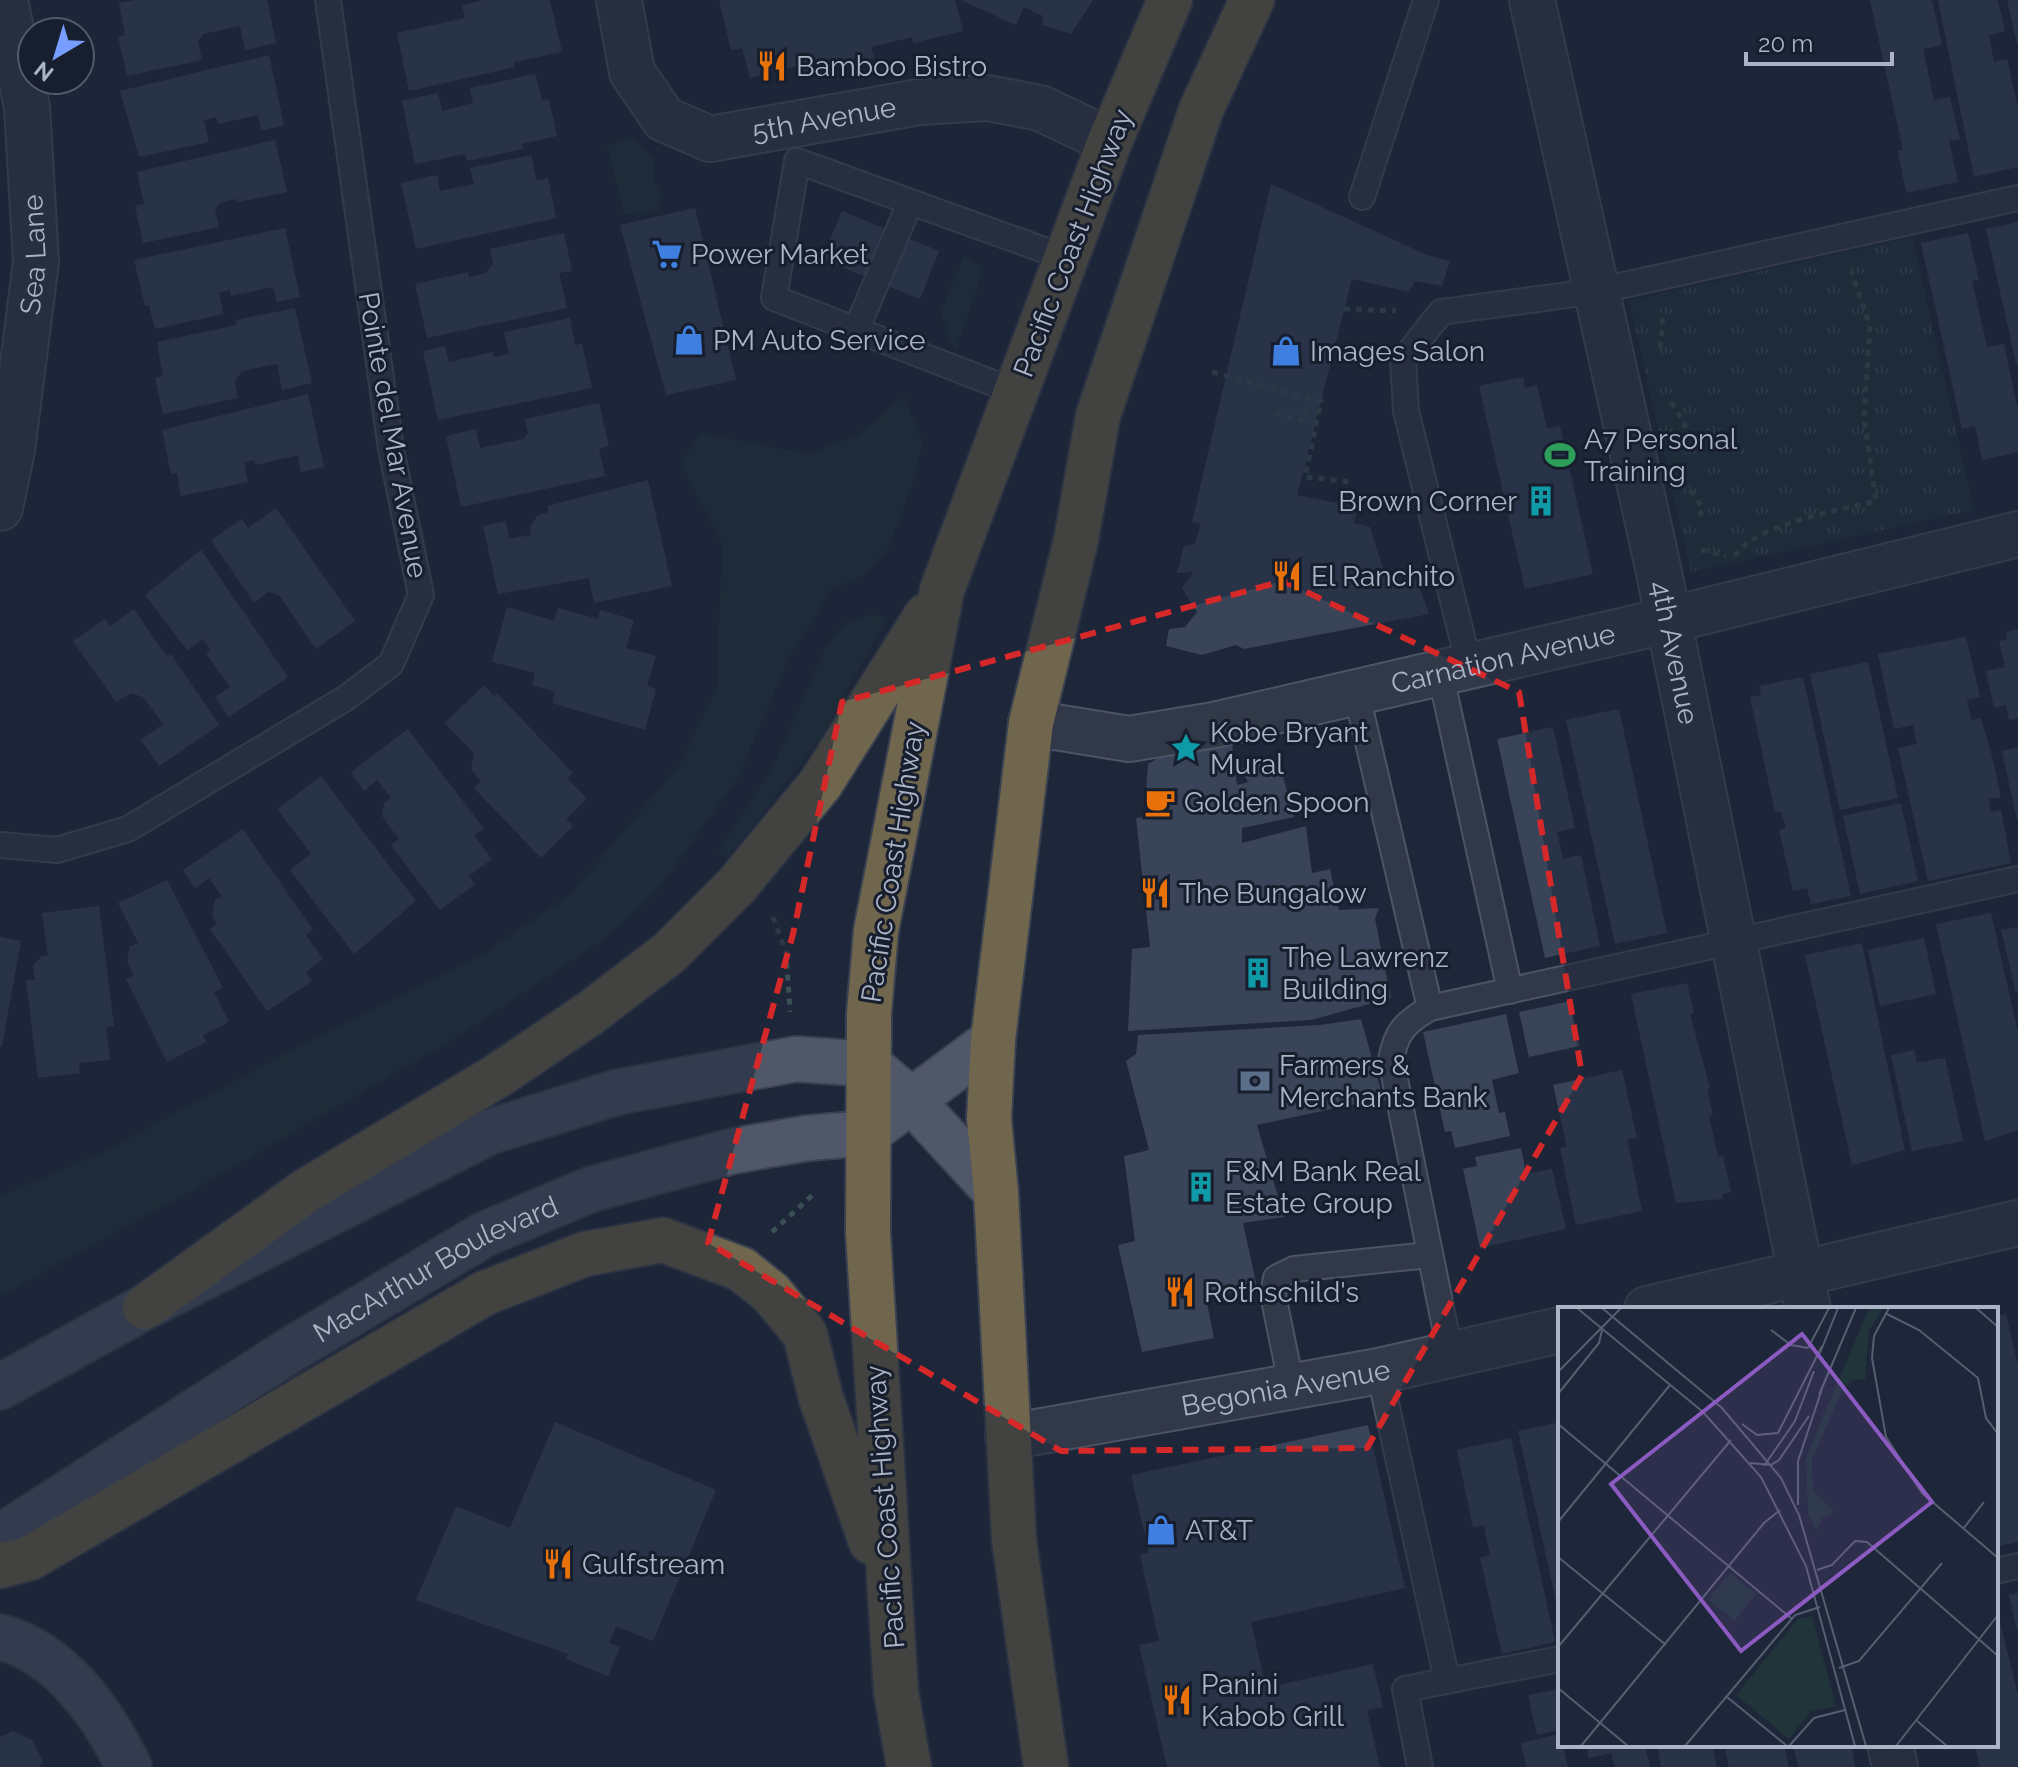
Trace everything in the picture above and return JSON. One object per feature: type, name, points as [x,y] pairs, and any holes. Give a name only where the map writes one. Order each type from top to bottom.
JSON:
[{"type":"highway","name":"Pacific Coast Highway","points":[[909,1767],[896,1692],[868,1233],[868,1064],[876,931],[942,590],[1110,141],[1170,0]]},
{"type":"highway","points":[[1046,1767],[1014,1540],[996,1192],[989,1119],[993,1040],[1031,723],[1076,540],[1098,416],[1201,110],[1252,0]]},
{"type":"highway","points":[[145,1307],[307,1190],[497,1076],[589,1014],[669,953],[737,885],[821,783],[942,590]]},
{"type":"highway","points":[[0,1566],[30,1558],[485,1293],[585,1254],[663,1240],[741,1269],[771,1293],[805,1334],[821,1398],[890,1596]]},
{"type":"main road","points":[[868,1133],[993,1040]]},
{"type":"main road","points":[[0,1387],[145,1307],[489,1132],[618,1092],[796,1059],[868,1064],[912,1101],[996,1192]]},
{"type":"main road","name":"MacArthur Boulevard","points":[[0,1537],[292,1349],[485,1234],[592,1189],[733,1151],[808,1138],[868,1133]]},
{"type":"main road","points":[[0,1637],[27,1644],[59,1668],[96,1713],[129,1767]]},
{"type":"street","name":"Sea Lane","points":[[0,508],[12,450],[36,262],[27,107],[5,0]]},
{"type":"street","name":"5th Avenue","points":[[619,0],[632,72],[664,119],[710,139],[790,143],[919,102],[987,98],[1040,108],[1110,141]]},
{"type":"street","name":"4th Avenue","points":[[1532,0],[1669,620],[1731,941],[1805,1290]]},
{"type":"street","name":"Carnation Avenue","points":[[1031,723],[1136,738],[1214,725],[1669,620],[2018,534]]},
{"type":"street","points":[[1664,1307],[1805,1290],[2018,1223]]},
{"type":"street","name":"Begonia Avenue","points":[[1008,1437],[1292,1388],[1451,1357],[1558,1330]]},
{"type":"street","points":[[1890,1747],[1895,1767]]},
{"type":"lane","name":"Pointe del Mar Avenue","points":[[0,845],[57,850],[128,829],[346,698],[391,664],[421,595],[391,449],[328,0]]},
{"type":"lane","points":[[1362,197],[1426,0]]},
{"type":"lane","points":[[1016,392],[774,298],[790,143],[910,203],[1066,258]]},
{"type":"lane","points":[[1510,991],[1406,411],[1403,360],[1441,312],[1597,291],[2018,198]]},
{"type":"lane","points":[[857,328],[910,203]]},
{"type":"lane","points":[[1356,691],[1430,1008]]},
{"type":"lane","points":[[1451,1357],[1391,1060],[1395,1039],[1405,1022],[1430,1008],[2018,879]]},
{"type":"lane","points":[[1292,1388],[1273,1295],[1276,1278],[1294,1269],[1429,1255]]},
{"type":"lane","points":[[1379,1371],[1447,1680]]},
{"type":"lane","points":[[1998,1571],[2018,1566]]},
{"type":"lane","points":[[1420,1767],[1405,1689],[1558,1659]]},
{"type":"path","points":[[1696,538],[1700,549],[1734,558],[1743,543],[1762,533],[1876,501],[1864,418],[1870,326],[1858,284],[1835,238]]},
{"type":"path","points":[[1212,372],[1308,401],[1321,401],[1305,477],[1352,482]]},
{"type":"path","points":[[1275,413],[1303,421],[1308,401]]},
{"type":"path","points":[[1679,415],[1685,424],[1682,457]]},
{"type":"path","points":[[1686,483],[1703,509],[1692,527]]},
{"type":"path","points":[[773,916],[786,952],[790,1012]]},
{"type":"path","points":[[764,1239],[816,1192]]},
{"type":"highlighted area","points":[[1283,581],[1519,692],[1582,1075],[1367,1448],[1061,1451],[708,1243],[793,934],[842,702]]},
{"type":"green space","points":[[631,137],[655,161],[653,178],[662,198],[656,211],[624,214],[607,147]]},
{"type":"green space","points":[[1912,237],[1974,510],[1691,572],[1629,301]]},
{"type":"green space","points":[[964,256],[984,268],[955,351],[941,313]]},
{"type":"green space","points":[[904,397],[922,442],[915,476],[888,549],[863,575],[831,590],[788,659],[739,775],[659,888],[603,940],[467,1031],[225,1172],[0,1296],[0,1196],[104,1152],[307,1042],[482,955],[568,897],[680,765],[717,688],[722,542],[681,464],[700,433],[807,454],[857,436]]},
{"type":"green space","points":[[868,615],[887,617],[823,735],[728,857],[718,852],[774,765],[827,645],[847,622]]},
{"type":"building","points":[[134,0],[267,0],[276,43],[245,50],[240,26],[203,34],[198,41],[202,60],[127,76],[118,36],[125,35],[119,3]]},
{"type":"building","points":[[484,0],[550,0],[562,52],[514,62],[515,67],[409,91],[397,33],[465,18],[462,5]]},
{"type":"building","points":[[719,0],[955,0],[963,31],[913,43],[912,37],[871,47],[874,58],[804,75],[802,65],[750,78],[742,48],[731,50]]},
{"type":"building","points":[[961,0],[1093,0],[1071,34],[1042,25],[1043,16],[1024,7],[1016,25]]},
{"type":"building","points":[[1870,0],[1932,0],[1942,45],[1923,49],[1934,100],[1950,97],[1960,139],[1949,141],[1958,182],[1906,193],[1898,151],[1903,150]]},
{"type":"building","points":[[1938,0],[1998,0],[2005,31],[1989,35],[1994,62],[2007,59],[2018,108],[2018,167],[1974,177]]},
{"type":"building","points":[[2007,0],[2018,0],[2018,44],[2017,44]]},
{"type":"building","points":[[269,55],[284,125],[261,131],[258,115],[218,124],[216,117],[204,120],[209,142],[139,157],[120,91]]},
{"type":"building","points":[[535,74],[542,100],[549,99],[557,136],[522,144],[523,149],[467,161],[465,154],[415,164],[402,101],[438,93],[442,111],[473,103],[470,88]]},
{"type":"building","points":[[275,140],[287,192],[238,202],[237,199],[221,202],[215,209],[219,227],[143,243],[135,206],[144,204],[137,172]]},
{"type":"building","points":[[531,155],[537,181],[548,178],[556,218],[416,249],[401,183],[437,175],[440,191],[474,184],[470,168]]},
{"type":"building","points":[[1271,184],[1427,255],[1450,261],[1442,286],[1415,281],[1409,292],[1352,279],[1297,495],[1357,507],[1354,523],[1370,527],[1388,585],[1417,580],[1429,614],[1244,649],[1236,645],[1202,655],[1166,646],[1169,629],[1185,627],[1197,612],[1182,588],[1193,572],[1177,573],[1184,546],[1195,544],[1201,524],[1192,522]]},
{"type":"building","points":[[695,208],[736,380],[666,395],[620,225]]},
{"type":"building","points":[[842,211],[939,251],[920,299],[822,259]]},
{"type":"building","points":[[2018,222],[2018,367],[2017,367],[1986,229]]},
{"type":"building","points":[[285,228],[300,297],[277,302],[273,287],[231,296],[230,290],[219,292],[223,314],[155,329],[149,305],[145,306],[134,260]]},
{"type":"building","points":[[564,233],[572,271],[559,273],[567,308],[427,338],[415,284],[468,272],[469,277],[486,273],[493,263],[490,249]]},
{"type":"building","points":[[1968,233],[1979,280],[1972,281],[1987,347],[2004,344],[2018,410],[2018,452],[1982,460],[1975,426],[1962,429],[1921,243]]},
{"type":"building","points":[[295,308],[312,383],[282,390],[277,364],[242,371],[235,381],[238,398],[163,414],[155,378],[163,376],[157,342],[237,325],[236,320]]},
{"type":"building","points":[[570,318],[575,345],[582,344],[592,388],[438,420],[423,351],[445,346],[449,362],[493,352],[494,357],[509,354],[504,332]]},
{"type":"building","name":"Brown Corner","points":[[1523,377],[1525,388],[1537,385],[1547,429],[1560,426],[1593,574],[1525,589],[1479,386]]},
{"type":"building","points":[[308,394],[324,467],[301,472],[298,455],[256,465],[254,460],[244,462],[248,482],[181,496],[177,473],[171,474],[162,430]]},
{"type":"building","points":[[599,403],[609,446],[599,448],[605,476],[461,507],[446,436],[476,429],[480,448],[523,439],[528,433],[525,419]]},
{"type":"building","points":[[648,480],[672,586],[594,603],[589,578],[498,594],[483,526],[506,521],[509,539],[531,535],[530,527],[538,515],[549,512],[547,506]]},
{"type":"building","points":[[276,508],[355,621],[316,649],[279,595],[268,592],[254,603],[211,540],[242,519],[248,528]]},
{"type":"building","points":[[201,550],[288,677],[229,717],[215,697],[230,687],[206,653],[210,650],[203,639],[187,650],[145,595]]},
{"type":"building","points":[[507,607],[554,621],[558,608],[598,619],[600,610],[634,620],[626,648],[656,656],[647,686],[656,689],[645,730],[552,703],[555,692],[532,685],[535,673],[492,662]]},
{"type":"building","points":[[134,609],[167,657],[171,654],[219,725],[159,766],[141,740],[163,724],[143,697],[131,693],[116,702],[73,641],[105,619],[110,626]]},
{"type":"building","points":[[2018,629],[2018,718],[2009,720],[2006,705],[1994,708],[1986,671],[2005,667],[1999,641],[2007,640],[2006,632]]},
{"type":"building","points":[[1966,637],[1980,697],[1967,700],[1971,720],[1981,718],[1992,756],[2001,797],[1989,799],[1991,812],[2001,810],[2011,863],[1928,881],[1898,748],[1917,744],[1913,725],[1894,729],[1878,654]]},
{"type":"building","points":[[1868,662],[1898,798],[1840,810],[1810,674]]},
{"type":"building","points":[[1803,677],[1851,896],[1811,904],[1807,888],[1793,891],[1779,830],[1786,828],[1781,811],[1775,812],[1750,697],[1761,695],[1759,686]]},
{"type":"building","points":[[484,685],[494,696],[497,693],[573,773],[567,778],[587,799],[566,819],[573,826],[541,858],[474,788],[481,781],[471,770],[474,753],[445,723]]},
{"type":"building","points":[[1619,709],[1667,933],[1615,944],[1566,720]]},
{"type":"building","points":[[1553,727],[1575,828],[1557,832],[1563,859],[1581,855],[1600,946],[1545,958],[1497,739]]},
{"type":"building","points":[[408,729],[484,829],[474,835],[492,859],[469,876],[475,884],[440,910],[391,845],[399,839],[382,816],[384,803],[391,798],[377,780],[364,791],[351,772]]},
{"type":"building","points":[[1231,736],[1237,785],[1248,782],[1241,768],[1278,758],[1294,817],[1242,828],[1242,843],[1306,826],[1312,873],[1330,869],[1339,910],[1379,908],[1375,919],[1391,998],[1311,1020],[1128,1031],[1132,949],[1150,947],[1136,818],[1144,817],[1148,764],[1171,751]]},
{"type":"building","points":[[2018,747],[2018,820],[2017,820],[2002,751]]},
{"type":"building","points":[[321,776],[416,901],[354,954],[290,870],[311,854],[277,809]]},
{"type":"building","points":[[1901,803],[1918,881],[1860,894],[1843,816]]},
{"type":"building","points":[[243,829],[313,930],[306,935],[323,959],[306,972],[312,981],[267,1011],[210,929],[217,924],[212,916],[215,900],[222,896],[209,878],[195,888],[183,870]]},
{"type":"building","points":[[167,880],[223,988],[214,992],[229,1022],[203,1035],[206,1042],[167,1062],[126,979],[134,975],[127,961],[130,946],[138,943],[118,903]]},
{"type":"building","points":[[99,906],[114,1026],[106,1027],[110,1060],[79,1063],[80,1073],[38,1078],[26,980],[35,980],[33,966],[42,956],[48,956],[42,913]]},
{"type":"building","points":[[1991,913],[2018,1033],[2018,1130],[1985,1141],[1936,924]]},
{"type":"building","points":[[2018,927],[2018,992],[2016,993],[2001,930]]},
{"type":"building","points":[[0,937],[21,941],[2,1046],[0,1046]]},
{"type":"building","points":[[1924,938],[1936,994],[1880,1006],[1868,950]]},
{"type":"building","points":[[1862,943],[1905,1150],[1852,1165],[1805,955]]},
{"type":"building","points":[[1687,983],[1694,1013],[1690,1014],[1710,1088],[1707,1089],[1713,1115],[1709,1116],[1718,1157],[1723,1156],[1731,1192],[1722,1194],[1723,1199],[1676,1203],[1631,994]]},
{"type":"building","points":[[1570,1001],[1580,1046],[1529,1057],[1519,1012]]},
{"type":"building","points":[[1506,1014],[1519,1073],[1492,1080],[1499,1113],[1505,1112],[1510,1136],[1455,1148],[1451,1131],[1445,1132],[1423,1032]]},
{"type":"building","points":[[1361,1019],[1383,1098],[1257,1125],[1284,1217],[1243,1223],[1257,1287],[1206,1298],[1214,1338],[1142,1352],[1118,1245],[1135,1241],[1124,1156],[1149,1150],[1126,1061],[1136,1054],[1138,1035],[1320,1025]]},
{"type":"building","points":[[1914,1050],[1917,1063],[1945,1058],[1963,1141],[1912,1151],[1891,1055]]},
{"type":"building","points":[[1622,1070],[1637,1138],[1627,1139],[1642,1211],[1576,1225],[1560,1148],[1567,1147],[1553,1085]]},
{"type":"building","points":[[1521,1148],[1526,1174],[1552,1169],[1566,1229],[1480,1248],[1463,1169],[1477,1166],[1475,1157]]},
{"type":"building","points":[[2006,1314],[2018,1366],[2018,1542],[1999,1546],[1998,1469],[1998,1316]]},
{"type":"building","name":"Gulfstream","points":[[555,1422],[716,1490],[653,1641],[616,1626],[609,1643],[620,1647],[608,1676],[566,1659],[568,1654],[416,1600],[456,1506],[510,1528]]},
{"type":"building","points":[[1558,1422],[1558,1610],[1518,1431]]},
{"type":"building","points":[[1368,1425],[1405,1588],[1251,1622],[1266,1688],[1373,1664],[1383,1707],[1367,1710],[1380,1767],[1167,1767],[1139,1645],[1159,1641],[1140,1555],[1149,1553],[1131,1475]]},
{"type":"building","points":[[1511,1438],[1555,1642],[1502,1654],[1480,1558],[1490,1555],[1484,1525],[1473,1528],[1457,1450]]},
{"type":"building","points":[[2018,1593],[2018,1630],[2017,1630],[2009,1595]]},
{"type":"building","points":[[1998,1618],[2018,1696],[2018,1767],[1980,1767],[1975,1747],[1998,1747]]},
{"type":"building","points":[[1558,1689],[1558,1730],[1537,1735],[1528,1695]]},
{"type":"building","points":[[13,1731],[32,1740],[43,1761],[39,1767],[0,1767],[0,1737]]},
{"type":"building","points":[[1558,1734],[1558,1747],[1563,1747],[1568,1767],[1526,1767],[1521,1743]]},
{"type":"building","points":[[1586,1747],[1645,1747],[1650,1767],[1615,1767],[1611,1753],[1589,1758]]},
{"type":"building","points":[[1657,1747],[1712,1747],[1717,1767],[1661,1767]]},
{"type":"building","points":[[1724,1747],[1784,1747],[1789,1767],[1729,1767]]},
{"type":"building","points":[[1793,1747],[1851,1747],[1855,1767],[1798,1767]]},
{"type":"place","name":"Bamboo Bistro","points":[[772,66]]},
{"type":"place","name":"Power Market","points":[[667,254]]},
{"type":"place","name":"PM Auto Service","points":[[689,340]]},
{"type":"place","name":"Images Salon","points":[[1286,351]]},
{"type":"place","name":"A7 Personal Training","points":[[1560,455]]},
{"type":"place","name":"Brown Corner","points":[[1541,501]]},
{"type":"place","name":"El Ranchito","points":[[1287,576]]},
{"type":"place","name":"Kobe Bryant Mural","points":[[1186,748]]},
{"type":"place","name":"Golden Spoon","points":[[1160,802]]},
{"type":"place","name":"The Bungalow","points":[[1155,893]]},
{"type":"place","name":"The Lawrenz Building","points":[[1258,973]]},
{"type":"place","name":"Farmers & Merchants Bank","points":[[1255,1081]]},
{"type":"place","name":"F&M Bank Real Estate Group","points":[[1201,1187]]},
{"type":"place","name":"Rothschild's","points":[[1180,1292]]},
{"type":"place","name":"AT&T","points":[[1161,1530]]},
{"type":"place","name":"Gulfstream","points":[[558,1564]]},
{"type":"place","name":"Panini Kabob Grill","points":[[1177,1700]]}]
